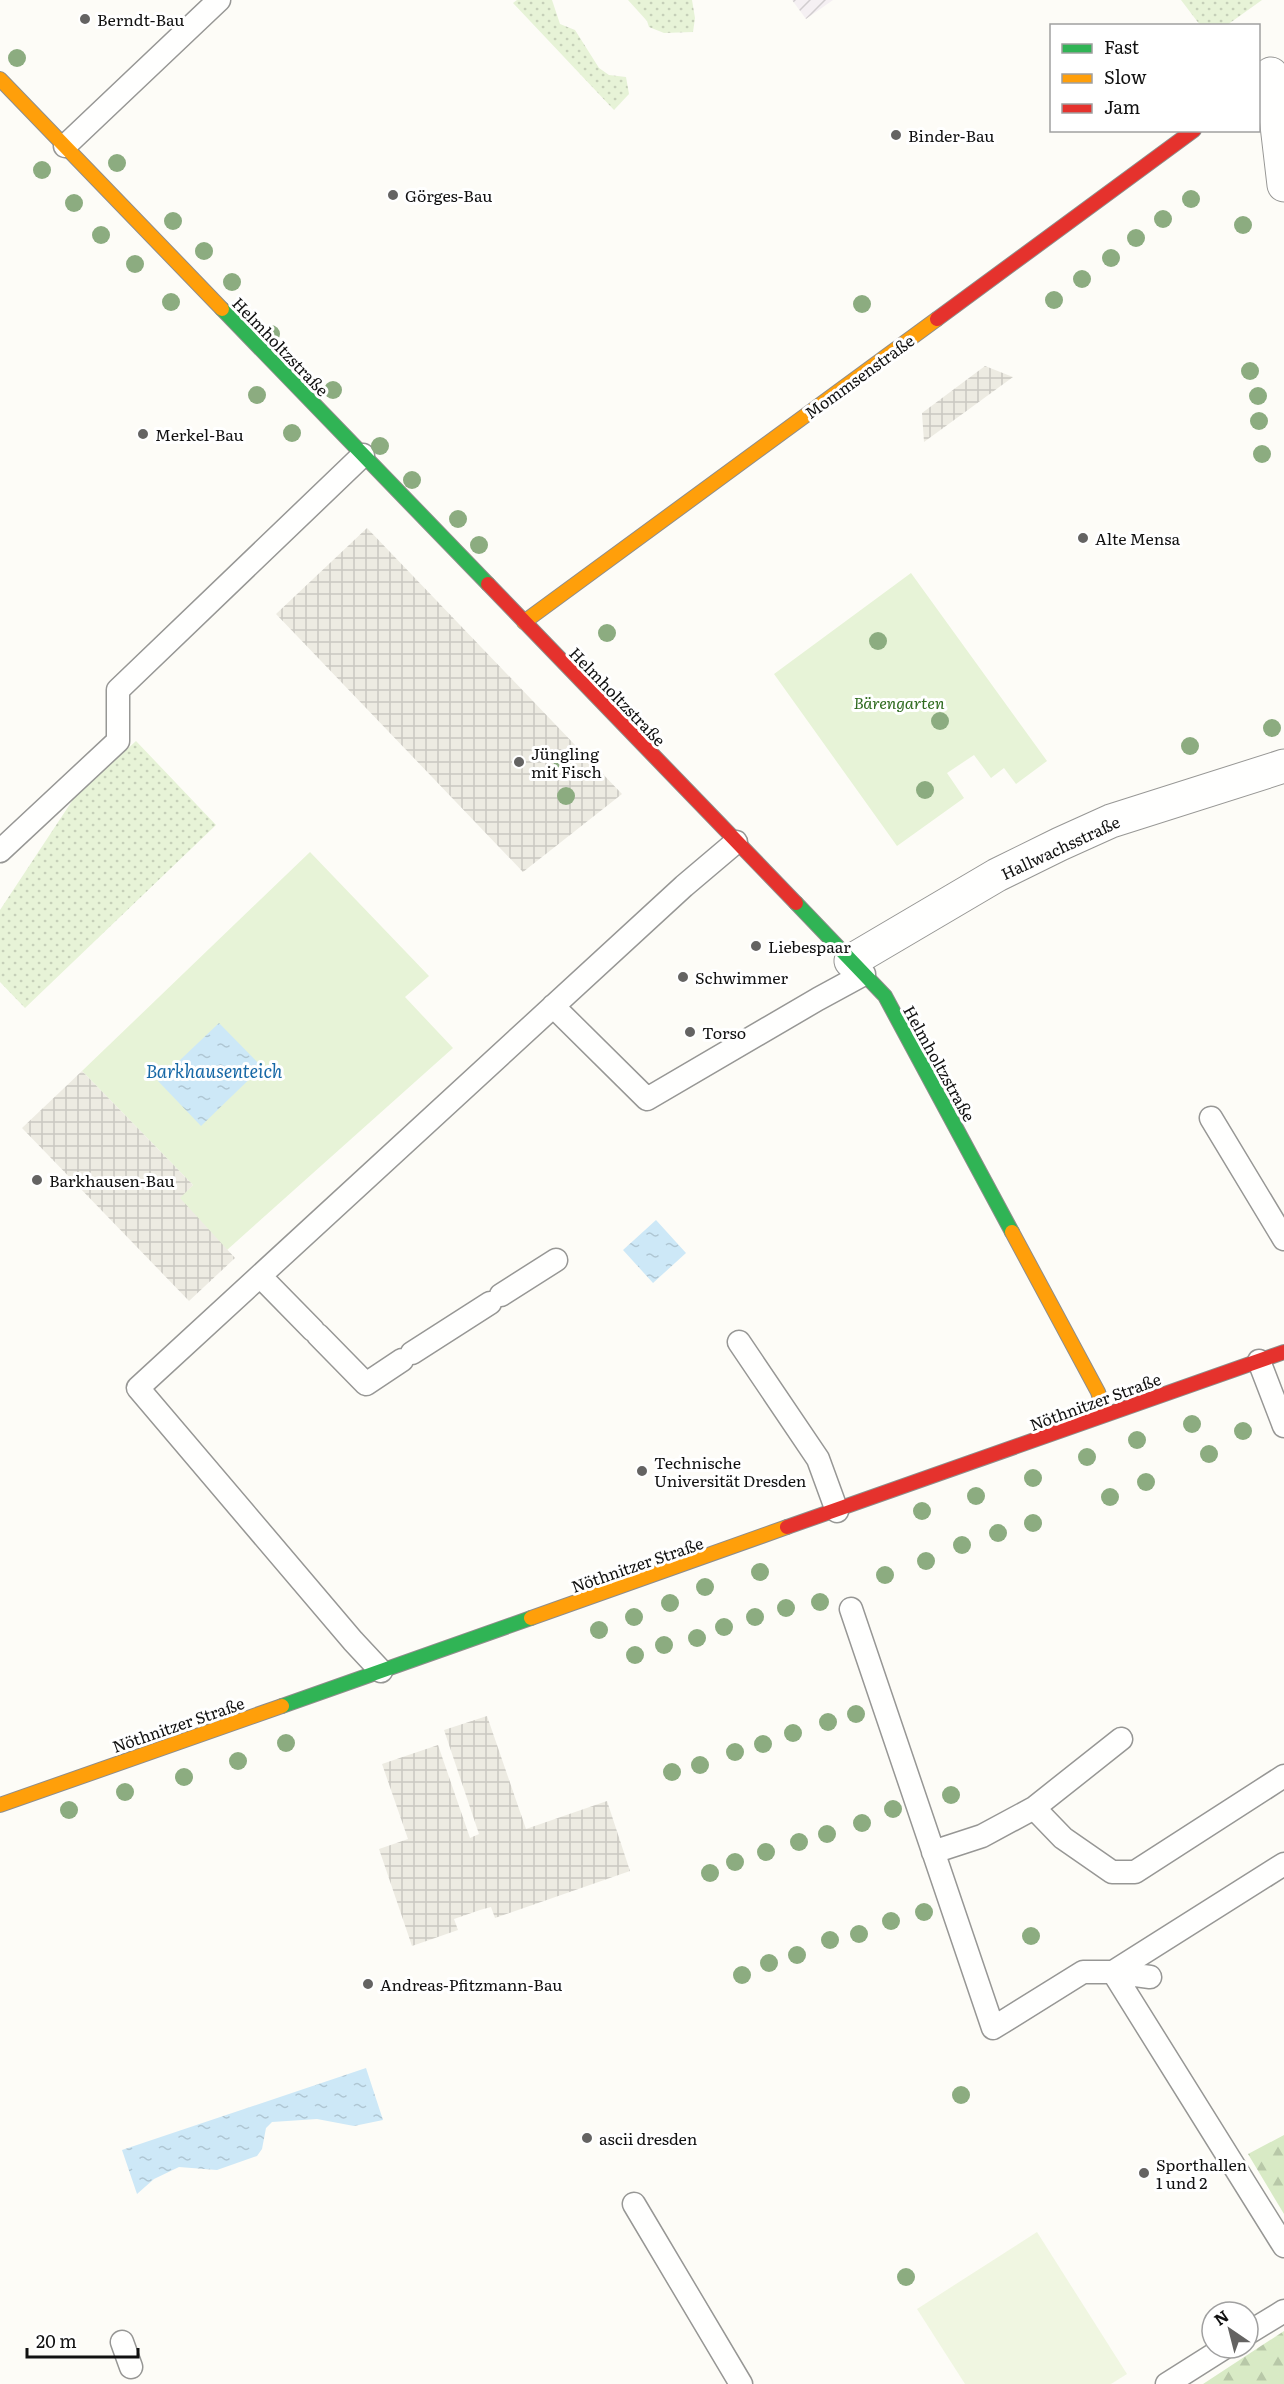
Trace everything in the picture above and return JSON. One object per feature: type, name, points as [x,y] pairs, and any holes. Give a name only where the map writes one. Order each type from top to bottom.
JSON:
[{"type":"street","points":[[1271,74],[1284,185]]},
{"type":"street","name":"Helmholtzstraße","points":[[0,79],[885,996],[1098,1392],[1105,1414]]},
{"type":"street","name":"Mommsenstraße","points":[[524,622],[1191,132]]},
{"type":"street","name":"Hallwachsstraße","points":[[857,968],[998,875],[1111,821],[1284,766]]},
{"type":"street","name":"Nöthnitzer Straße","points":[[0,1805],[1284,1352]]},
{"type":"lane","points":[[65,147],[219,0]]},
{"type":"lane","points":[[0,852],[118,741],[118,690],[363,455]]},
{"type":"lane","points":[[381,1671],[352,1641],[138,1388],[684,885],[736,842]]},
{"type":"lane","points":[[553,1006],[647,1099],[818,999],[857,968]]},
{"type":"lane","points":[[1211,1118],[1284,1239]]},
{"type":"lane","points":[[260,1276],[366,1384],[556,1260]]},
{"type":"lane","points":[[739,1342],[818,1460],[837,1510]]},
{"type":"lane","points":[[1259,1360],[1284,1426]]},
{"type":"lane","points":[[851,1609],[993,2028],[1083,1972],[1113,1972],[1150,1977]]},
{"type":"lane","points":[[933,1852],[982,1836],[1034,1808],[1121,1739]]},
{"type":"lane","points":[[1034,1808],[1063,1838],[1112,1872],[1135,1872],[1284,1776]]},
{"type":"lane","points":[[1113,1972],[1284,1864]]},
{"type":"lane","points":[[1113,1972],[1284,2246]]},
{"type":"lane","points":[[634,2204],[741,2384]]},
{"type":"lane","points":[[1260,2326],[1284,2311]]},
{"type":"lane","points":[[122,2342],[131,2367]]},
{"type":"lane","points":[[1167,2384],[1205,2360]]},
{"type":"shaded area","points":[[792,0],[833,0],[806,19]]},
{"type":"shaded area","points":[[985,366],[1013,377],[924,442],[922,413]]},
{"type":"shaded area","points":[[367,528],[622,794],[523,872],[276,614]]},
{"type":"shaded area","points":[[82,1071],[193,1185],[180,1198],[235,1258],[189,1301],[22,1128]]},
{"type":"shaded area","points":[[487,1716],[526,1829],[607,1801],[630,1871],[495,1918],[491,1907],[480,1910],[454,1919],[458,1930],[412,1946],[379,1849],[408,1839],[382,1764],[438,1745],[470,1838],[479,1834],[444,1730]]},
{"type":"green space","points":[[517,0],[552,0],[560,24],[575,30],[599,68],[609,75],[626,77],[629,94],[614,110],[513,3]]},
{"type":"green space","points":[[628,0],[692,0],[695,18],[693,32],[664,33],[649,27],[647,21]]},
{"type":"green space","points":[[1181,0],[1262,0],[1228,24],[1199,24]]},
{"type":"green space","name":"Bärengarten","points":[[911,573],[1047,761],[1016,784],[1004,768],[991,778],[974,755],[947,773],[964,798],[897,846],[774,674]]},
{"type":"green space","points":[[136,741],[216,825],[25,1008],[0,982],[0,910],[74,798]]},
{"type":"green space","points":[[310,852],[429,976],[405,997],[453,1048],[227,1250],[179,1198],[193,1185],[82,1071]]},
{"type":"green space","points":[[1284,2135],[1284,2214],[1248,2154]]},
{"type":"green space","points":[[1037,2232],[1127,2374],[1111,2384],[965,2384],[917,2309]]},
{"type":"green space","points":[[1284,2331],[1284,2384],[1203,2384],[1240,2360],[1260,2360],[1260,2347]]},
{"type":"water","name":"Barkhausenteich","points":[[219,1023],[262,1067],[201,1126],[158,1081]]},
{"type":"water","points":[[656,1220],[686,1253],[653,1283],[623,1250]]},
{"type":"water","points":[[366,2068],[383,2120],[354,2126],[317,2119],[272,2122],[266,2128],[262,2149],[257,2156],[217,2170],[179,2167],[154,2179],[137,2194],[122,2150]]},
{"type":"traffic: fast","points":[[222,309],[488,584]]},
{"type":"traffic: fast","points":[[796,903],[885,996],[1012,1232]]},
{"type":"traffic: fast","points":[[282,1706],[531,1618]]},
{"type":"traffic: slow","points":[[0,79],[222,309]]},
{"type":"traffic: slow","points":[[524,622],[937,319]]},
{"type":"traffic: slow","points":[[1012,1232],[1098,1392],[1105,1414]]},
{"type":"traffic: slow","points":[[531,1618],[787,1527]]},
{"type":"traffic: slow","points":[[0,1805],[282,1706]]},
{"type":"traffic: jam","points":[[937,319],[1191,132]]},
{"type":"traffic: jam","points":[[488,584],[796,903]]},
{"type":"traffic: jam","points":[[787,1527],[1284,1352]]},
{"type":"place","name":"Berndt-Bau","points":[[85,19]]},
{"type":"place","name":"Binder-Bau","points":[[896,135]]},
{"type":"place","name":"Görges-Bau","points":[[393,195]]},
{"type":"place","name":"Merkel-Bau","points":[[143,434]]},
{"type":"place","name":"Alte Mensa","points":[[1083,538]]},
{"type":"place","name":"Jüngling mit Fisch","points":[[519,762]]},
{"type":"place","name":"Liebespaar","points":[[756,946]]},
{"type":"place","name":"Schwimmer","points":[[683,977]]},
{"type":"place","name":"Torso","points":[[690,1032]]},
{"type":"place","name":"Barkhausen-Bau","points":[[37,1180]]},
{"type":"place","name":"Technische Universität Dresden","points":[[642,1471]]},
{"type":"place","name":"Andreas-Pfitzmann-Bau","points":[[368,1984]]},
{"type":"place","name":"ascii dresden","points":[[587,2138]]},
{"type":"place","name":"Sporthallen 1 und 2","points":[[1144,2173]]}]
